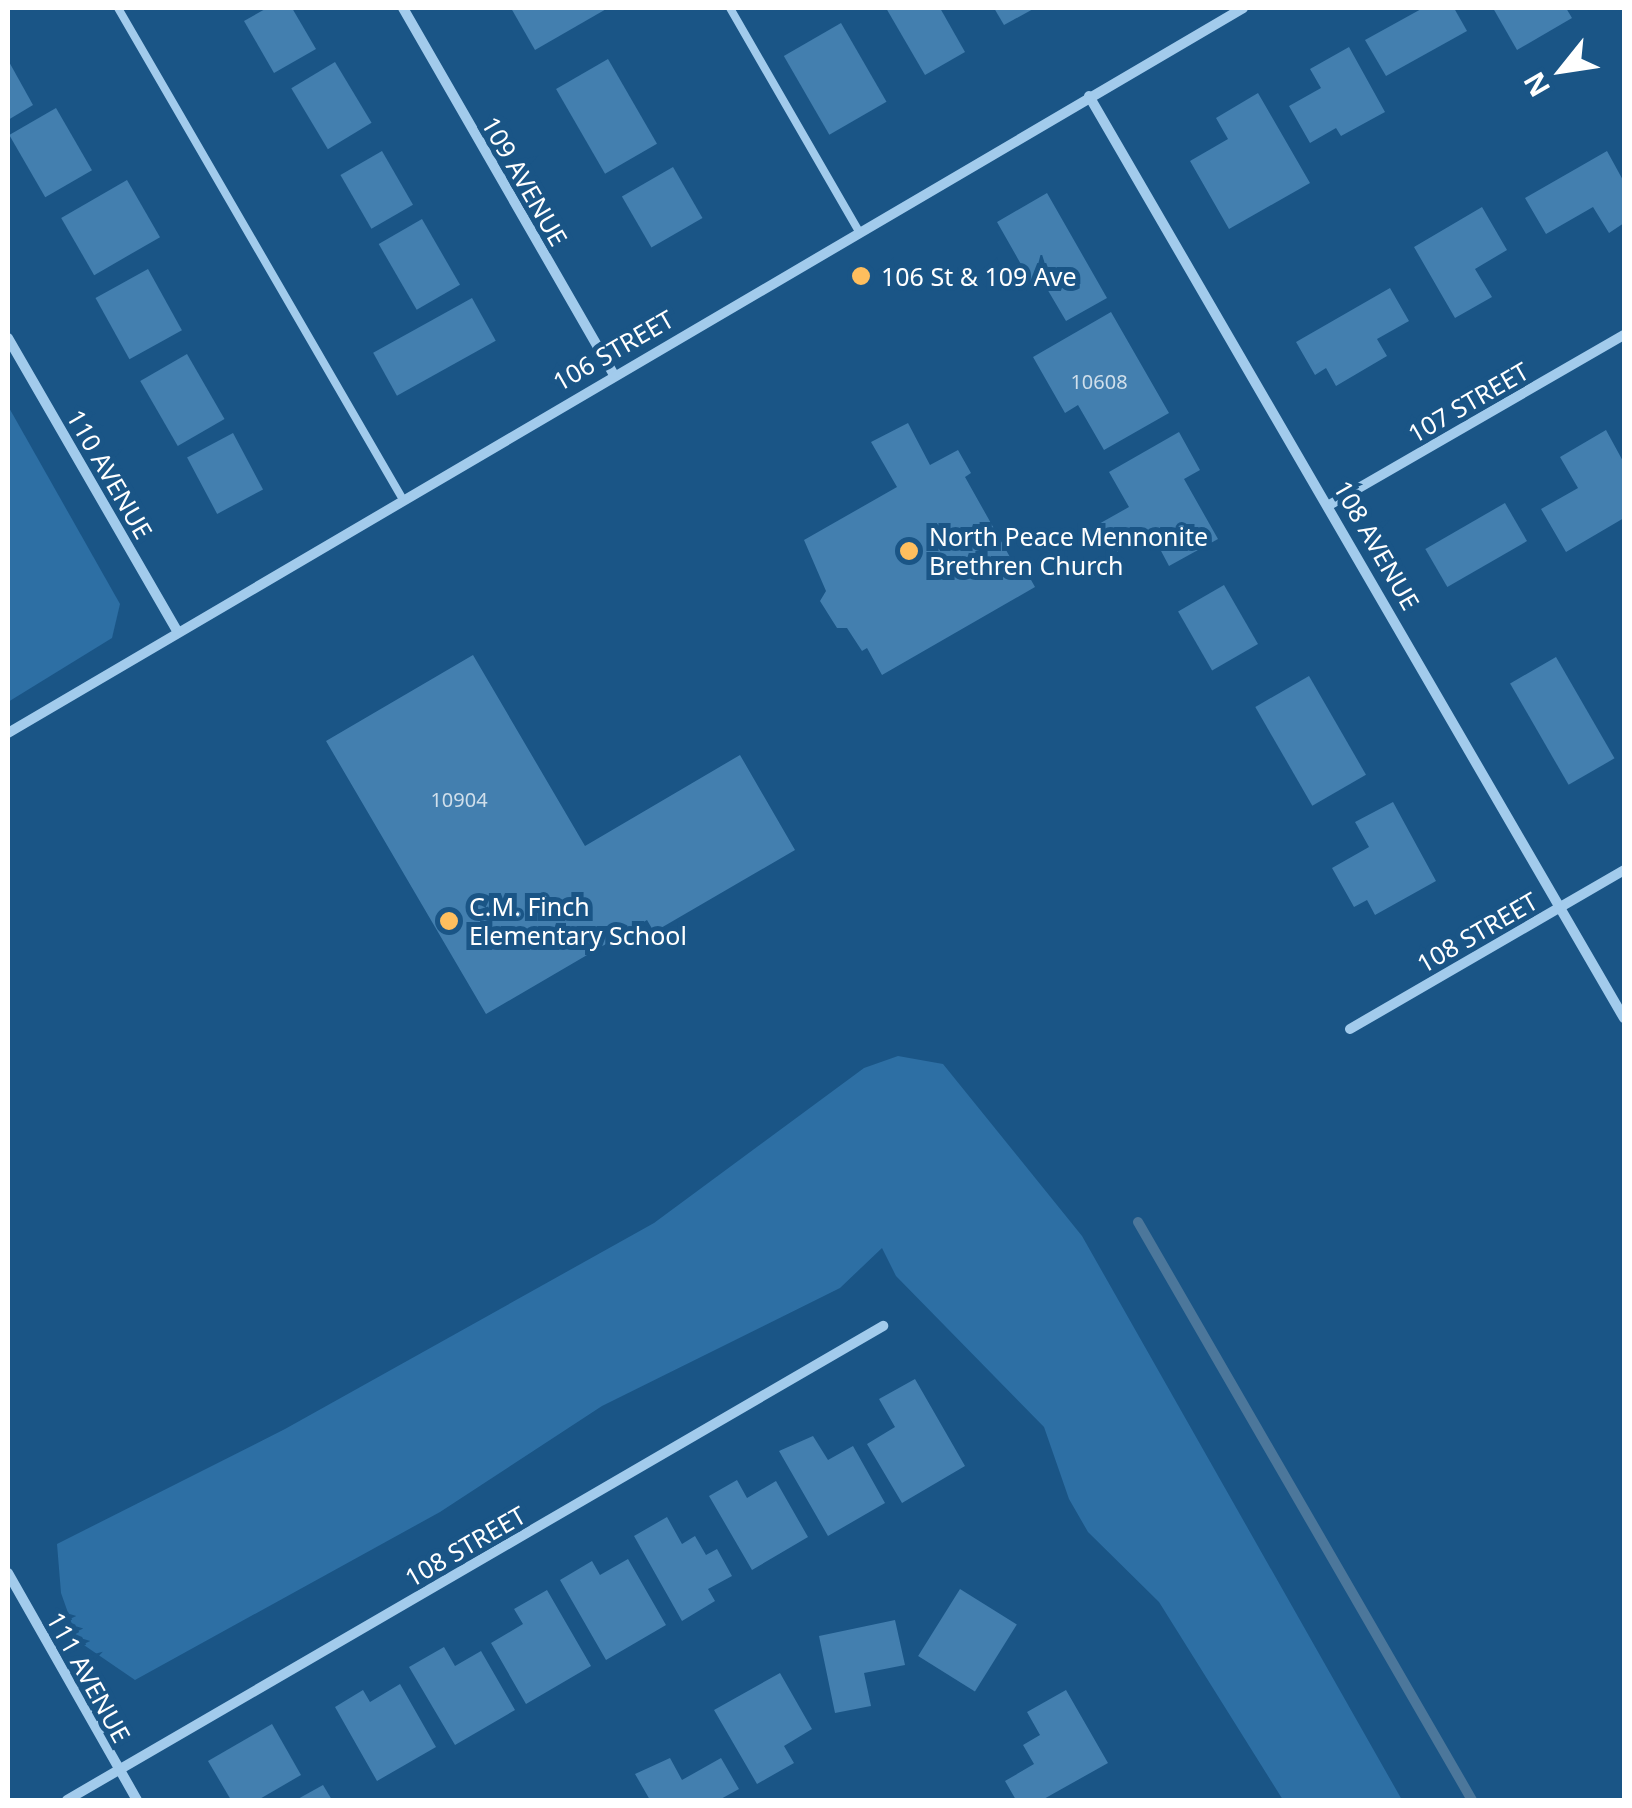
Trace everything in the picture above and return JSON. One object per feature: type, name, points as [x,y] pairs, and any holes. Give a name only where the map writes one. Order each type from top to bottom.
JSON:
[{"type":"street","name":"109 AVENUE","points":[[403,8],[613,374]]},
{"type":"street","name":"106 STREET","points":[[8,732],[401,496],[1243,8]]},
{"type":"street","name":"108 AVENUE","points":[[1089,96],[1331,504],[1624,1018]]},
{"type":"street","name":"107 STREET","points":[[1331,504],[1624,336]]},
{"type":"street","name":"110 AVENUE","points":[[8,338],[177,631]]},
{"type":"street","name":"108 STREET","points":[[1350,1029],[1624,870]]},
{"type":"street","name":"108 STREET","points":[[67,1800],[883,1326]]},
{"type":"street","name":"111 AVENUE","points":[[8,1573],[136,1800]]},
{"type":"lane","points":[[118,8],[401,496]]},
{"type":"lane","points":[[730,8],[858,230]]},
{"type":"shaded area","points":[[8,406],[120,604],[112,638],[8,702]]},
{"type":"shaded area","points":[[898,1056],[943,1064],[1082,1236],[1402,1800],[1283,1800],[1159,1602],[1088,1532],[1069,1499],[1044,1427],[896,1276],[882,1248],[840,1288],[602,1406],[440,1512],[135,1680],[78,1641],[61,1593],[57,1544],[285,1429],[654,1223],[864,1068]]},
{"type":"building","points":[[267,8],[292,8],[316,49],[274,73],[244,21]]},
{"type":"building","points":[[511,8],[608,8],[535,50]]},
{"type":"building","points":[[886,8],[940,8],[965,52],[925,75]]},
{"type":"building","points":[[994,8],[1035,8],[1004,25]]},
{"type":"building","points":[[1423,8],[1454,8],[1467,31],[1386,76],[1365,40]]},
{"type":"building","points":[[1493,8],[1566,8],[1572,18],[1517,50]]},
{"type":"building","points":[[841,23],[886,102],[829,135],[784,56]]},
{"type":"building","points":[[1349,47],[1385,112],[1341,136],[1336,128],[1310,143],[1289,106],[1321,88],[1310,69]]},
{"type":"building","points":[[608,59],[657,144],[605,174],[556,89]]},
{"type":"building","points":[[8,60],[33,105],[8,120]]},
{"type":"building","points":[[335,62],[372,123],[328,149],[291,88]]},
{"type":"building","points":[[1258,93],[1310,183],[1229,229],[1190,161],[1228,139],[1216,118]]},
{"type":"building","points":[[56,108],[92,170],[45,197],[9,135]]},
{"type":"building","points":[[382,151],[413,205],[371,229],[340,175]]},
{"type":"building","points":[[1607,151],[1624,182],[1624,223],[1609,233],[1593,207],[1546,234],[1525,198]]},
{"type":"building","points":[[673,167],[702,218],[651,248],[622,196]]},
{"type":"building","points":[[127,180],[160,237],[94,275],[61,218]]},
{"type":"building","points":[[1047,193],[1107,298],[1066,321],[1043,282],[1034,287],[997,222]]},
{"type":"building","points":[[1482,207],[1507,250],[1475,269],[1492,297],[1455,318],[1414,247]]},
{"type":"building","points":[[422,219],[460,285],[417,310],[379,244]]},
{"type":"building","points":[[148,269],[182,330],[129,359],[96,298]]},
{"type":"building","points":[[1390,288],[1409,321],[1377,339],[1387,356],[1336,386],[1326,368],[1315,375],[1296,342]]},
{"type":"building","points":[[472,298],[496,341],[397,396],[373,353]]},
{"type":"building","points":[[1111,312],[1169,413],[1104,450],[1078,405],[1065,413],[1033,357]]},
{"type":"building","points":[[187,354],[225,419],[178,446],[140,381]]},
{"type":"building","name":"North Peace Mennonite Brethren Church","points":[[908,423],[930,465],[958,450],[971,473],[965,477],[1015,566],[1021,562],[1035,587],[882,675],[867,648],[862,651],[847,628],[837,628],[820,601],[826,591],[804,540],[897,487],[871,442]]},
{"type":"building","points":[[1606,430],[1624,463],[1624,518],[1566,552],[1541,509],[1578,488],[1560,457]]},
{"type":"building","points":[[1179,432],[1200,470],[1184,479],[1218,539],[1169,566],[1151,532],[1113,554],[1097,525],[1129,507],[1109,472]]},
{"type":"building","points":[[233,433],[263,490],[217,514],[187,457]]},
{"type":"building","points":[[1505,503],[1527,541],[1447,587],[1425,549]]},
{"type":"building","points":[[1224,585],[1258,644],[1212,670],[1178,612]]},
{"type":"building","points":[[473,655],[585,846],[740,755],[795,850],[654,932],[647,920],[486,1014],[326,741]]},
{"type":"building","points":[[1556,657],[1614,758],[1569,785],[1510,684]]},
{"type":"building","points":[[1309,676],[1366,775],[1312,806],[1255,707]]},
{"type":"building","points":[[1393,802],[1436,881],[1375,915],[1367,900],[1354,907],[1332,868],[1369,847],[1355,822]]},
{"type":"building","points":[[915,1379],[965,1466],[902,1503],[867,1444],[895,1427],[879,1399]]},
{"type":"building","points":[[813,1436],[828,1460],[853,1446],[885,1503],[828,1536],[779,1451]]},
{"type":"building","points":[[737,1480],[747,1498],[776,1481],[808,1537],[752,1570],[709,1496]]},
{"type":"building","points":[[667,1517],[682,1544],[695,1536],[706,1555],[717,1549],[732,1576],[708,1589],[715,1601],[682,1621],[634,1536]]},
{"type":"building","points":[[628,1559],[666,1625],[606,1660],[560,1580],[592,1561],[600,1575]]},
{"type":"building","points":[[960,1589],[1017,1625],[975,1692],[918,1656]]},
{"type":"building","points":[[547,1590],[591,1666],[526,1704],[491,1643],[523,1624],[514,1609]]},
{"type":"building","points":[[895,1620],[905,1665],[864,1673],[871,1706],[835,1713],[819,1636]]},
{"type":"building","points":[[444,1647],[455,1666],[481,1651],[515,1710],[455,1745],[409,1667]]},
{"type":"building","points":[[780,1673],[812,1729],[784,1746],[794,1763],[757,1784],[714,1710]]},
{"type":"building","points":[[400,1684],[436,1747],[377,1781],[335,1707],[363,1690],[370,1702]]},
{"type":"building","points":[[1066,1690],[1108,1763],[1042,1800],[1016,1800],[1005,1781],[1034,1764],[1023,1745],[1040,1735],[1027,1712]]},
{"type":"building","points":[[272,1724],[301,1775],[258,1800],[231,1800],[208,1761]]},
{"type":"building","points":[[670,1758],[682,1780],[721,1758],[739,1789],[719,1800],[650,1800],[635,1774]]},
{"type":"building","points":[[323,1785],[332,1800],[296,1800]]},
{"type":"waterway","points":[[1138,1222],[1472,1800]]},
{"type":"place","name":"106 St & 109 Ave","points":[[861,276]]},
{"type":"place","name":"North Peace Mennonite Brethren Church","points":[[909,551]]},
{"type":"place","name":"C.M. Finch Elementary School","points":[[449,921]]}]
